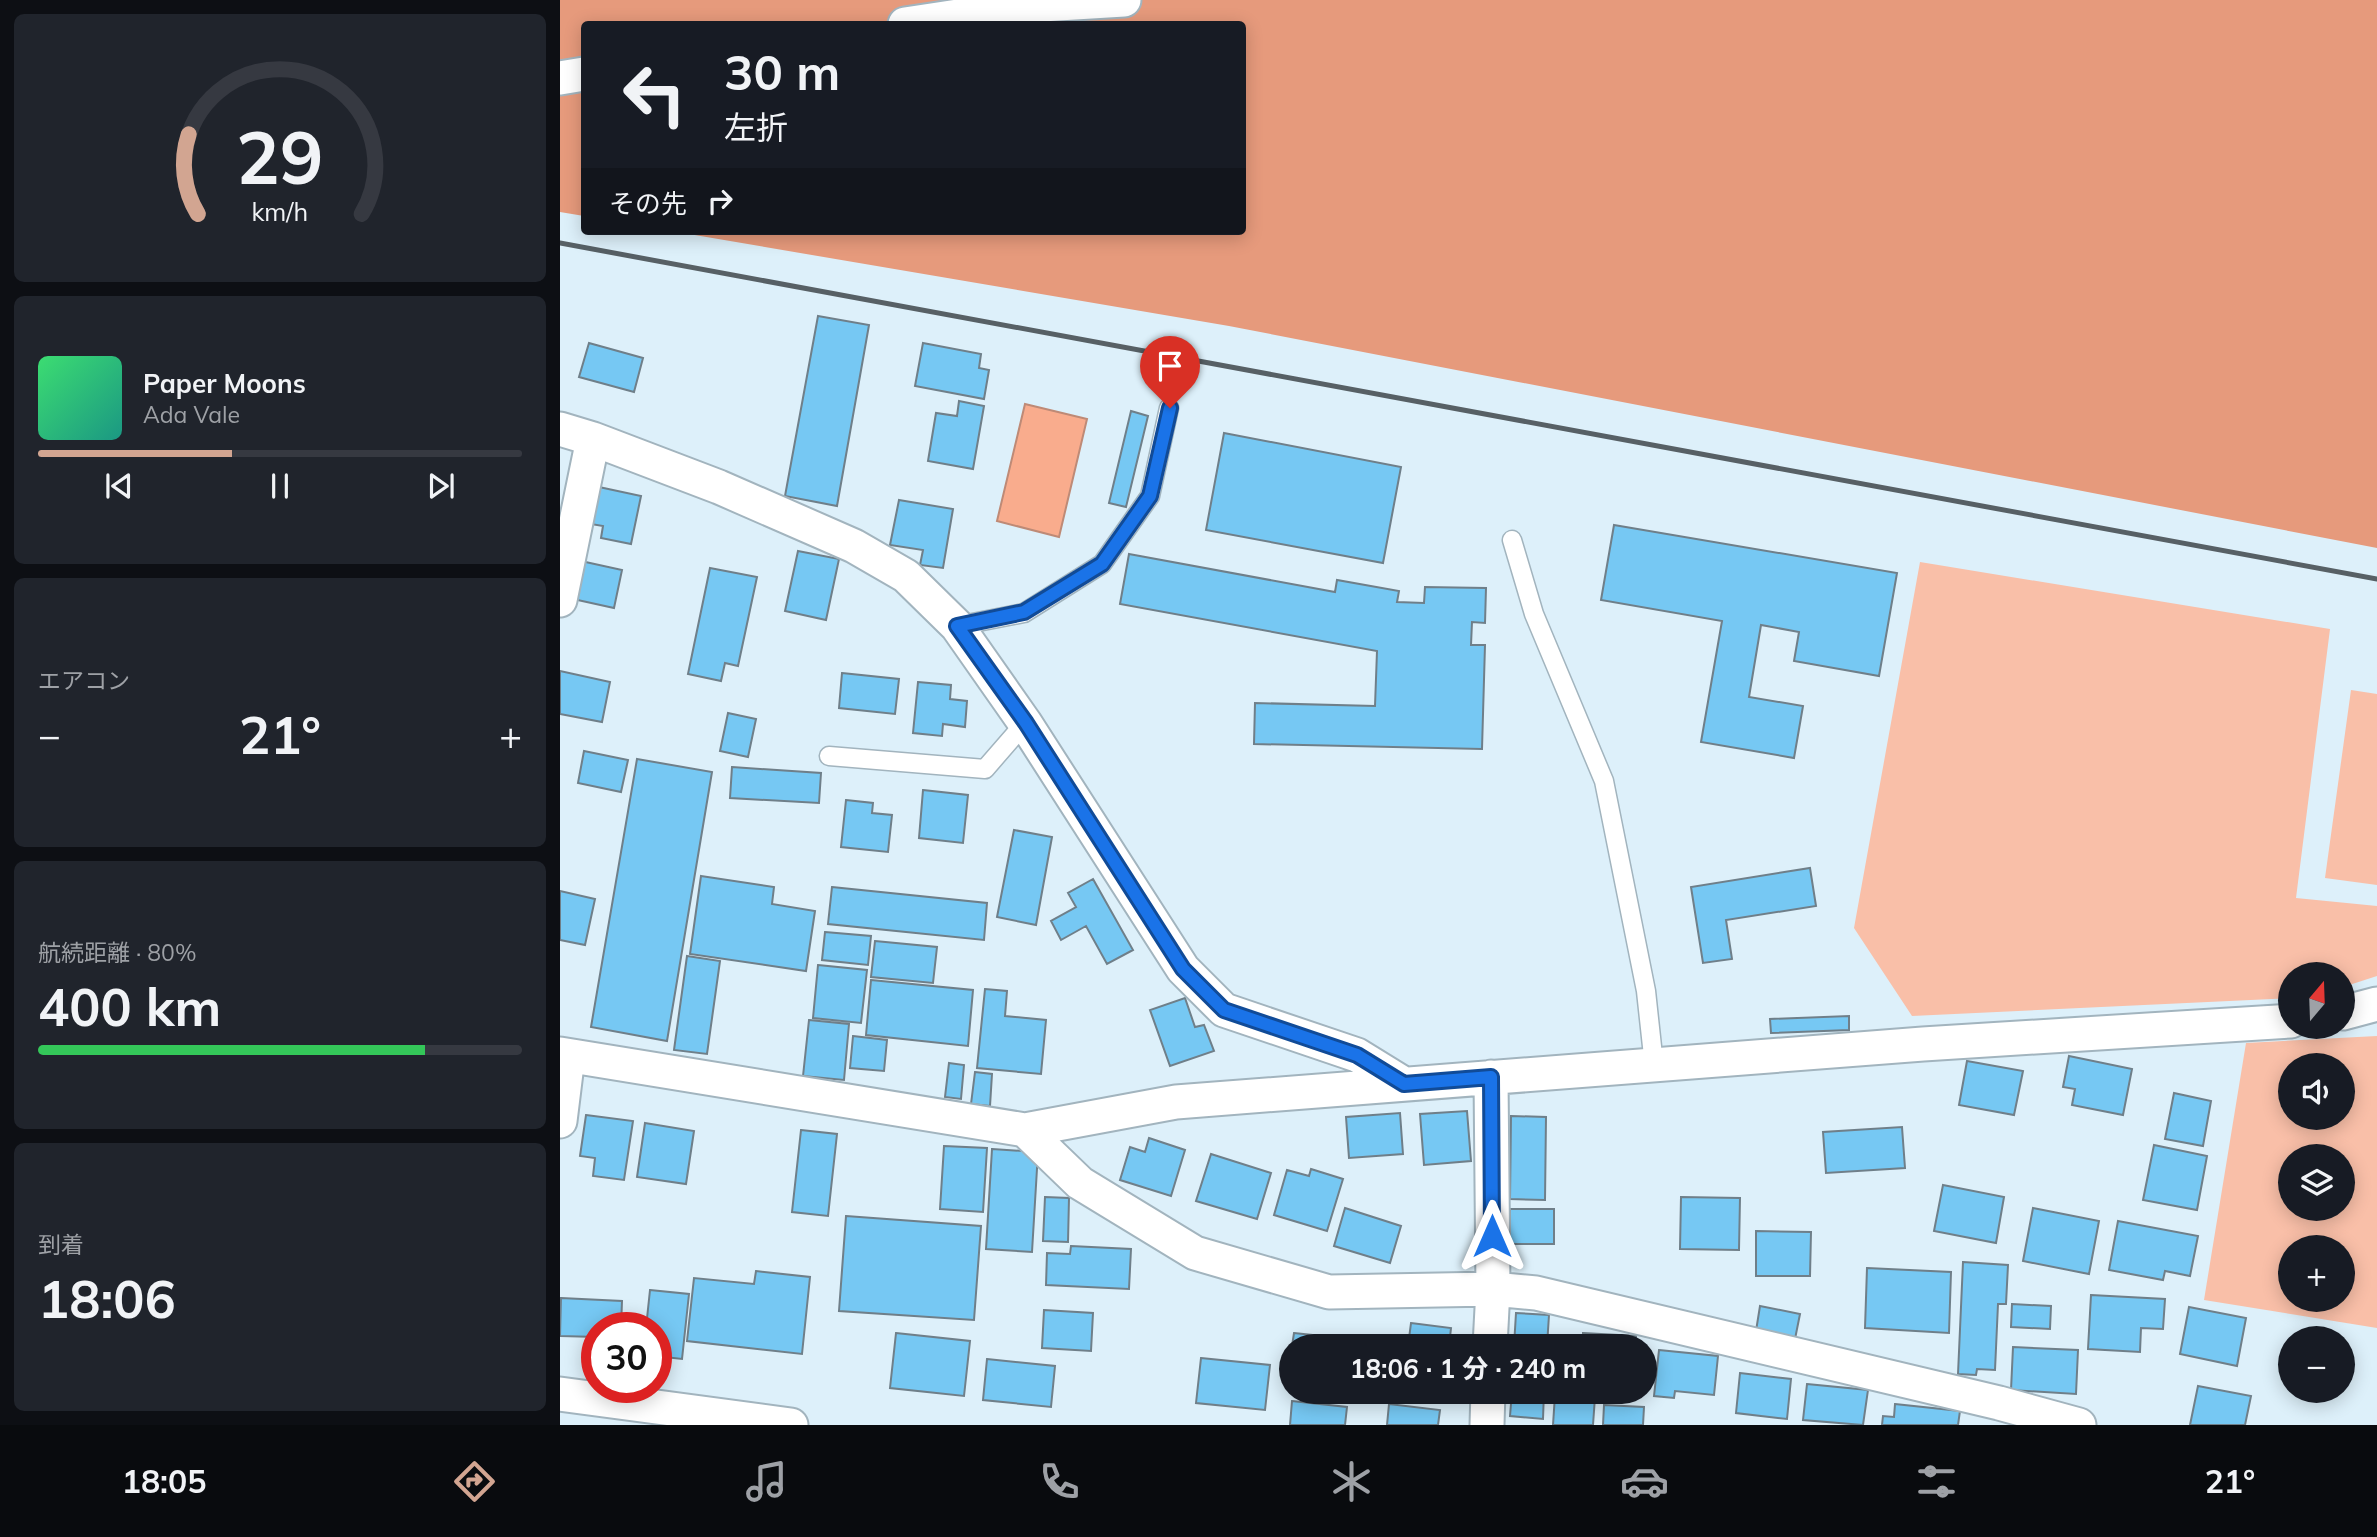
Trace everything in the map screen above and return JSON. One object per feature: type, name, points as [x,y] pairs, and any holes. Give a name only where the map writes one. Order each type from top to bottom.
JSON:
[{"type":"street","points":[[925,21],[1025,6],[1124,0]]},
{"type":"street","points":[[560,78],[581,74]]},
{"type":"street","points":[[560,429],[719,487],[854,546],[906,576],[957,626],[1026,723],[1183,969],[1224,1010],[1357,1055],[1404,1084]]},
{"type":"street","points":[[560,600],[593,439]]},
{"type":"street","points":[[2356,1010],[2377,1004]]},
{"type":"street","points":[[560,1121],[564,1055],[1026,1130],[1176,1102],[1923,1044],[2278,1022]]},
{"type":"street","points":[[1491,1077],[1493,1289],[1491,1334]]},
{"type":"street","points":[[1026,1130],[1080,1183],[1195,1253],[1329,1293],[1493,1289],[1536,1293],[1999,1403],[2079,1425]]},
{"type":"street","points":[[560,1394],[791,1425]]},
{"type":"street","points":[[1487,1425],[1488,1404]]},
{"type":"lane","points":[[957,626],[1024,612],[1102,564],[1150,496],[1170,408]]},
{"type":"lane","points":[[1513,540],[1534,614],[1604,781],[1646,991],[1654,1065]]},
{"type":"lane","points":[[829,756],[985,769],[1026,723]]},
{"type":"shaded area","points":[[560,0],[2377,0],[2377,548],[1229,326],[694,235],[1246,235],[1246,21],[581,21],[581,216],[560,212]]},
{"type":"shaded area","points":[[1025,404],[1087,419],[1059,537],[997,521]]},
{"type":"shaded area","points":[[1920,562],[2330,629],[2296,898],[2377,906],[2377,976],[2356,983],[2356,962],[2278,962],[2278,999],[1912,1016],[1854,928]]},
{"type":"shaded area","points":[[2351,690],[2377,694],[2377,885],[2325,878]]},
{"type":"shaded area","points":[[2377,1036],[2377,1328],[2278,1312],[2355,1312],[2355,1235],[2278,1235],[2278,1312],[2204,1300],[2246,1043],[2356,1040],[2356,1037]]},
{"type":"building","points":[[818,316],[869,325],[837,506],[785,496]]},
{"type":"building","points":[[589,343],[643,358],[634,392],[579,377]]},
{"type":"building","points":[[923,343],[981,354],[979,368],[989,370],[984,399],[915,386]]},
{"type":"building","points":[[959,401],[984,406],[973,469],[928,461],[936,413],[957,416]]},
{"type":"building","points":[[1131,411],[1148,416],[1126,507],[1109,503]]},
{"type":"building","points":[[1224,433],[1401,467],[1383,563],[1206,530]]},
{"type":"building","points":[[599,487],[641,496],[631,544],[601,538],[603,526],[591,524]]},
{"type":"building","points":[[899,500],[953,509],[943,568],[920,565],[923,550],[890,545]]},
{"type":"building","points":[[1614,525],[1897,573],[1879,676],[1794,661],[1799,632],[1761,625],[1749,697],[1803,706],[1794,758],[1701,742],[1722,621],[1601,600]]},
{"type":"building","points":[[798,551],[839,559],[826,620],[785,611]]},
{"type":"building","points":[[1129,554],[1335,592],[1337,580],[1399,591],[1397,602],[1424,603],[1425,587],[1486,588],[1485,623],[1472,622],[1471,645],[1485,645],[1482,749],[1254,744],[1255,703],[1375,706],[1377,651],[1120,604]]},
{"type":"building","points":[[581,561],[622,570],[614,608],[573,599]]},
{"type":"building","points":[[710,568],[757,577],[738,666],[725,663],[721,681],[688,674]]},
{"type":"building","points":[[560,671],[610,682],[602,722],[560,714]]},
{"type":"building","points":[[842,673],[899,679],[895,714],[839,708]]},
{"type":"building","points":[[918,682],[951,685],[950,699],[967,701],[965,727],[943,724],[942,736],[913,733]]},
{"type":"building","points":[[728,713],[756,719],[748,757],[720,751]]},
{"type":"building","points":[[584,751],[628,760],[621,792],[578,783]]},
{"type":"building","points":[[637,759],[712,772],[667,1041],[591,1027]]},
{"type":"building","points":[[732,767],[821,773],[819,803],[730,798]]},
{"type":"building","points":[[923,790],[968,795],[963,843],[919,838]]},
{"type":"building","points":[[846,800],[873,803],[872,813],[892,815],[888,852],[841,847]]},
{"type":"building","points":[[1014,830],[1052,837],[1036,925],[997,917]]},
{"type":"building","points":[[1810,868],[1816,906],[1726,920],[1732,959],[1703,963],[1691,887]]},
{"type":"building","points":[[701,876],[774,887],[772,904],[815,911],[806,971],[690,954]]},
{"type":"building","points":[[1093,879],[1133,950],[1107,964],[1086,926],[1061,940],[1051,921],[1076,907],[1068,893]]},
{"type":"building","points":[[832,887],[987,903],[984,940],[828,924]]},
{"type":"building","points":[[560,891],[595,899],[585,945],[560,940]]},
{"type":"building","points":[[825,932],[871,936],[868,965],[822,960]]},
{"type":"building","points":[[875,941],[937,947],[933,983],[871,977]]},
{"type":"building","points":[[687,956],[720,961],[707,1054],[674,1050]]},
{"type":"building","points":[[818,965],[867,970],[861,1023],[813,1018]]},
{"type":"building","points":[[871,980],[973,990],[968,1046],[866,1035]]},
{"type":"building","points":[[985,989],[1007,991],[1005,1016],[1046,1020],[1041,1074],[977,1068]]},
{"type":"building","points":[[1185,998],[1195,1027],[1204,1025],[1214,1051],[1170,1066],[1150,1010]]},
{"type":"building","points":[[1849,1016],[1849,1030],[1771,1033],[1770,1019]]},
{"type":"building","points":[[809,1020],[849,1024],[844,1080],[803,1076]]},
{"type":"building","points":[[853,1036],[887,1040],[884,1071],[850,1068]]},
{"type":"building","points":[[2069,1056],[2132,1069],[2123,1115],[2072,1105],[2075,1089],[2063,1087]]},
{"type":"building","points":[[1967,1061],[2023,1071],[2014,1115],[1959,1105]]},
{"type":"building","points":[[949,1063],[964,1065],[961,1099],[945,1097]]},
{"type":"building","points":[[975,1072],[992,1074],[990,1106],[971,1104]]},
{"type":"building","points":[[2174,1093],[2211,1101],[2203,1146],[2165,1139]]},
{"type":"building","points":[[1467,1111],[1471,1161],[1424,1165],[1420,1114]]},
{"type":"building","points":[[1400,1113],[1403,1154],[1349,1158],[1346,1117]]},
{"type":"building","points":[[586,1115],[633,1121],[624,1180],[593,1176],[595,1158],[580,1156]]},
{"type":"building","points":[[1511,1116],[1546,1117],[1545,1200],[1510,1199]]},
{"type":"building","points":[[645,1123],[694,1131],[686,1184],[637,1177]]},
{"type":"building","points":[[1902,1127],[1905,1168],[1826,1173],[1823,1132]]},
{"type":"building","points":[[801,1130],[837,1134],[828,1216],[792,1212]]},
{"type":"building","points":[[1149,1138],[1185,1150],[1171,1196],[1120,1180],[1130,1147],[1145,1152]]},
{"type":"building","points":[[2154,1145],[2207,1156],[2197,1210],[2143,1200]]},
{"type":"building","points":[[944,1146],[987,1148],[983,1212],[940,1209]]},
{"type":"building","points":[[992,1149],[1038,1152],[1032,1252],[986,1249]]},
{"type":"building","points":[[1211,1154],[1271,1173],[1257,1219],[1196,1201]]},
{"type":"building","points":[[1311,1169],[1343,1179],[1327,1231],[1274,1215],[1287,1170],[1309,1176]]},
{"type":"building","points":[[1943,1185],[2004,1197],[1996,1243],[1934,1231]]},
{"type":"building","points":[[1045,1197],[1069,1198],[1068,1242],[1043,1241]]},
{"type":"building","points":[[1681,1197],[1740,1198],[1739,1250],[1680,1249]]},
{"type":"building","points":[[1345,1208],[1401,1226],[1390,1263],[1334,1246]]},
{"type":"building","points":[[2033,1208],[2099,1221],[2089,1274],[2023,1261]]},
{"type":"building","points":[[1510,1209],[1554,1209],[1554,1244],[1510,1244]]},
{"type":"building","points":[[846,1216],[981,1226],[974,1320],[839,1311]]},
{"type":"building","points":[[2118,1221],[2198,1236],[2190,1276],[2165,1271],[2163,1280],[2109,1270]]},
{"type":"building","points":[[1756,1231],[1811,1232],[1810,1276],[1756,1276]]},
{"type":"building","points":[[1071,1246],[1131,1249],[1129,1289],[1046,1285],[1047,1253],[1070,1254]]},
{"type":"building","points":[[1963,1262],[2008,1265],[2006,1304],[1998,1304],[1995,1370],[1977,1369],[1976,1375],[1958,1374]]},
{"type":"building","points":[[1867,1268],[1951,1272],[1949,1333],[1865,1328]]},
{"type":"building","points":[[756,1271],[810,1277],[802,1354],[687,1341],[694,1278],[754,1284]]},
{"type":"building","points":[[650,1290],[689,1294],[682,1359],[672,1358],[672,1312],[648,1312]]},
{"type":"building","points":[[2091,1295],[2165,1299],[2163,1329],[2141,1328],[2140,1352],[2088,1349]]},
{"type":"building","points":[[561,1298],[622,1301],[622,1312],[581,1312],[581,1337],[560,1336]]},
{"type":"building","points":[[2012,1304],[2051,1306],[2050,1329],[2011,1327]]},
{"type":"building","points":[[1760,1306],[1800,1314],[1795,1339],[1756,1331]]},
{"type":"building","points":[[2189,1307],[2246,1318],[2237,1366],[2180,1354]]},
{"type":"building","points":[[1044,1310],[1093,1313],[1091,1351],[1042,1348]]},
{"type":"building","points":[[1516,1313],[1549,1315],[1548,1334],[1515,1334]]},
{"type":"building","points":[[1411,1323],[1451,1328],[1450,1334],[1410,1334]]},
{"type":"building","points":[[896,1333],[970,1341],[964,1396],[890,1388]]},
{"type":"building","points":[[2013,1347],[2078,1350],[2076,1394],[2011,1390]]},
{"type":"building","points":[[1659,1350],[1718,1356],[1714,1395],[1675,1391],[1674,1398],[1657,1396]]},
{"type":"building","points":[[1201,1358],[1270,1365],[1265,1410],[1196,1403]]},
{"type":"building","points":[[987,1359],[1055,1366],[1051,1407],[983,1400]]},
{"type":"building","points":[[1740,1373],[1791,1379],[1787,1419],[1736,1413]]},
{"type":"building","points":[[1807,1384],[1868,1390],[1863,1425],[1803,1420]]},
{"type":"building","points":[[2198,1386],[2251,1396],[2245,1425],[2190,1425]]},
{"type":"building","points":[[1292,1404],[1347,1407],[1345,1425],[1290,1425]]},
{"type":"building","points":[[1389,1404],[1440,1410],[1438,1425],[1387,1425]]},
{"type":"building","points":[[1511,1404],[1544,1404],[1543,1419],[1510,1416]]},
{"type":"building","points":[[1554,1404],[1594,1404],[1593,1425],[1553,1425]]},
{"type":"building","points":[[1895,1404],[1960,1411],[1958,1425],[1882,1425],[1883,1416],[1894,1417]]},
{"type":"building","points":[[1604,1405],[1644,1407],[1643,1425],[1603,1425]]},
{"type":"railway","points":[[560,243],[2377,579]]},
{"type":"route","points":[[1170,408],[1150,496],[1102,564],[1024,612],[957,626],[1026,723],[1183,969],[1224,1010],[1357,1055],[1404,1084],[1491,1077],[1492,1236]]}]
